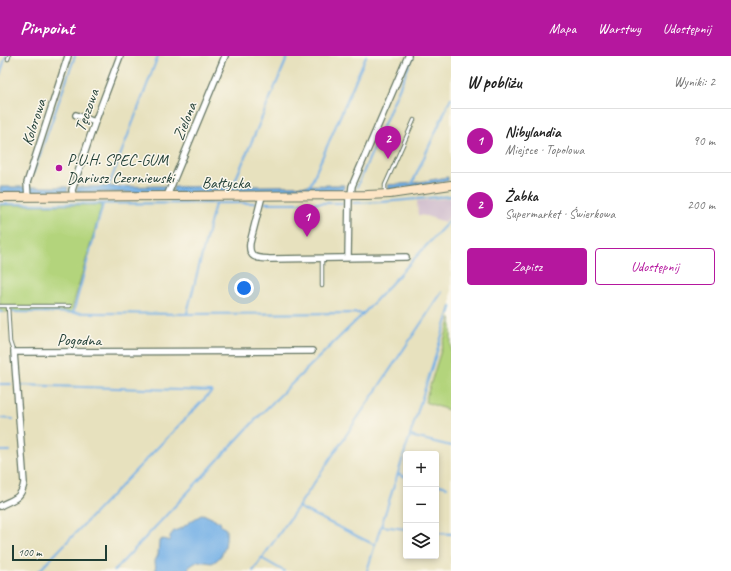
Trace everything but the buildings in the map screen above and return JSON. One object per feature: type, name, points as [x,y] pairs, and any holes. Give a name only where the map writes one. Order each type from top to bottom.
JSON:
[{"type":"main road","name":"Bałtycka","points":[[0,197],[28,195],[350,195],[385,194],[451,185]]},
{"type":"street","name":"Kolorowa","points":[[28,195],[27,186],[68,56]]},
{"type":"street","name":"Tęczowa","points":[[73,196],[72,190],[95,122],[120,56]]},
{"type":"street","name":"Zielona","points":[[167,196],[225,56]]},
{"type":"street","points":[[348,258],[350,195],[352,186],[408,56]]},
{"type":"street","points":[[76,115],[95,122]]},
{"type":"street","points":[[262,196],[249,249],[251,254],[255,257],[262,259],[406,257]]},
{"type":"street","name":"Pogodna","points":[[14,352],[312,351]]},
{"type":"street","points":[[0,506],[17,498],[22,491],[24,483],[14,352]]},
{"type":"lane","points":[[385,194],[385,185],[414,120]]},
{"type":"lane","points":[[322,258],[322,286]]},
{"type":"lane","points":[[0,306],[70,306]]},
{"type":"lane","points":[[8,306],[10,342],[14,352]]},
{"type":"shaded area","points":[[451,198],[451,215],[445,222],[418,215],[417,201]]},
{"type":"green space","points":[[0,205],[102,205],[71,312],[0,312]]},
{"type":"green space","points":[[451,318],[451,411],[425,402]]},
{"type":"water","points":[[448,177],[448,181],[389,190],[388,185],[414,183]]},
{"type":"water","points":[[344,185],[343,191],[173,193],[173,187]]},
{"type":"water","points":[[167,186],[167,191],[165,193],[77,192],[77,187]]},
{"type":"water","points":[[0,187],[68,187],[67,192],[0,192]]},
{"type":"water","points":[[203,514],[220,522],[221,526],[226,529],[224,549],[220,557],[212,563],[198,561],[189,567],[188,571],[156,571],[155,561],[158,555],[159,541],[163,539],[170,541],[170,536],[174,531],[182,528]]},
{"type":"waterway","points":[[0,75],[6,56]]},
{"type":"waterway","points":[[33,174],[75,56]]},
{"type":"waterway","points":[[108,188],[158,56]]},
{"type":"waterway","points":[[232,188],[288,56]]},
{"type":"waterway","points":[[309,188],[366,56]]},
{"type":"waterway","points":[[357,187],[413,56]]},
{"type":"waterway","points":[[412,184],[451,98]]},
{"type":"waterway","points":[[353,203],[451,196]]},
{"type":"waterway","points":[[0,204],[255,203]]},
{"type":"waterway","points":[[265,203],[344,203]]},
{"type":"waterway","points":[[73,313],[103,204]]},
{"type":"waterway","points":[[187,313],[215,204]]},
{"type":"waterway","points":[[114,571],[262,413],[364,313],[451,219]]},
{"type":"waterway","points":[[253,571],[298,507],[442,292]]},
{"type":"waterway","points":[[375,545],[451,307]]},
{"type":"waterway","points":[[12,312],[187,314],[363,313]]},
{"type":"waterway","points":[[0,384],[11,384]]},
{"type":"waterway","points":[[19,385],[212,391],[39,571]]},
{"type":"waterway","points":[[0,418],[13,419]]},
{"type":"waterway","points":[[410,436],[451,446]]},
{"type":"waterway","points":[[0,451],[10,451]]},
{"type":"waterway","points":[[398,474],[403,476]]},
{"type":"waterway","points":[[439,485],[447,487]]},
{"type":"waterway","points":[[298,507],[375,545],[367,571]]},
{"type":"waterway","points":[[381,526],[403,529]]},
{"type":"waterway","points":[[439,533],[451,534]]},
{"type":"waterway","points":[[261,558],[284,571]]},
{"type":"place","name":"Żabka","points":[[388,159]]},
{"type":"place","name":"P.U.H. SPEC-GUM Dariusz Czerniewski","points":[[59,168]]},
{"type":"place","name":"Nibylandia","points":[[307,237]]}]
